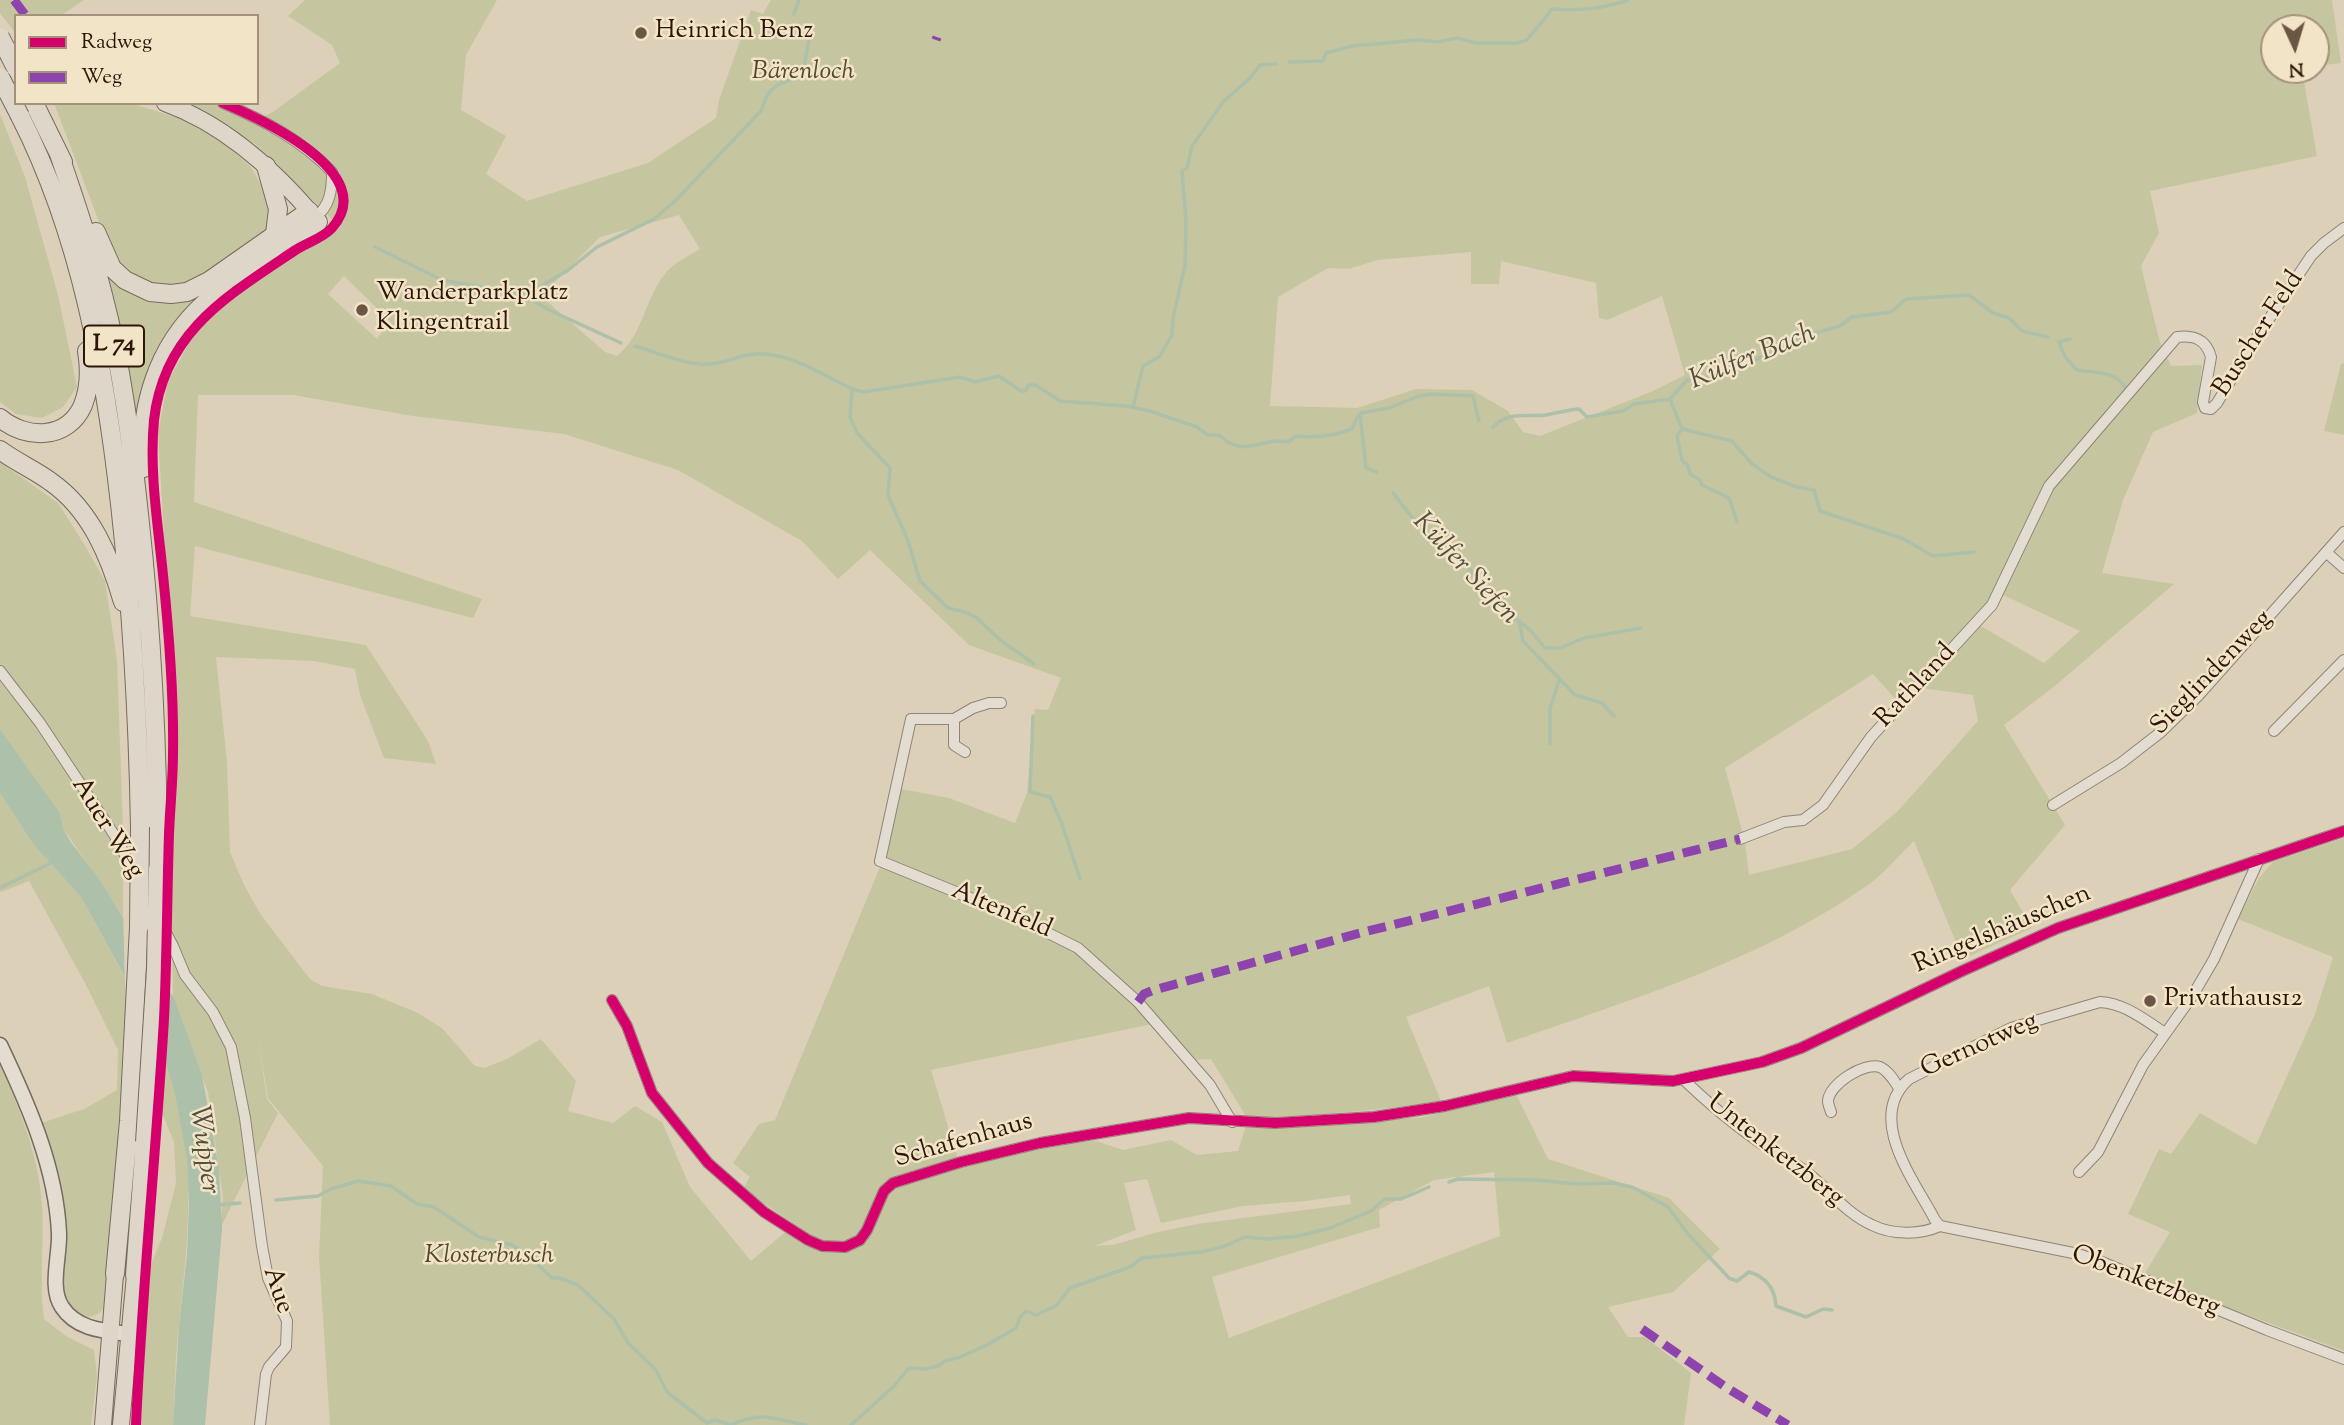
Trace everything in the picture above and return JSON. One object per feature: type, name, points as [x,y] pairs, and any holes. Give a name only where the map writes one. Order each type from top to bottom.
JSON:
[{"type":"highway","points":[[0,37],[14,64]]},
{"type":"highway","name":"L 74","points":[[0,77],[14,104]]},
{"type":"highway","name":"L 74","points":[[14,105],[42,164],[62,218],[90,316],[116,462],[132,633],[140,827],[137,983],[129,1121],[115,1274]]},
{"type":"highway","name":"L 74","points":[[36,108],[88,211],[107,260],[118,274],[139,289],[163,295],[187,292],[215,278],[275,234],[314,217]]},
{"type":"highway","name":"L 74","points":[[59,154],[88,241],[113,337],[131,448],[150,640],[158,869],[155,981],[135,1276]]},
{"type":"highway","points":[[265,166],[277,200],[275,234]]},
{"type":"highway","name":"L 74","points":[[142,545],[146,501],[143,459],[145,423],[152,385],[163,354],[174,336],[200,307],[314,217]]},
{"type":"highway","name":"L 74","points":[[0,418],[21,431],[36,434],[56,430],[73,419],[84,403],[89,382],[86,344],[90,316]]},
{"type":"highway","name":"L 74","points":[[0,450],[52,483],[79,507],[91,523],[119,588],[132,633]]},
{"type":"main road","points":[[169,105],[213,126],[265,166],[314,217]]},
{"type":"main road","points":[[0,1045],[20,1088],[53,1186],[59,1236],[58,1299],[65,1311],[86,1327],[129,1334]]},
{"type":"main road","name":"L 74","points":[[103,1425],[115,1274]]},
{"type":"main road","name":"L 74","points":[[121,1425],[135,1276]]},
{"type":"street","points":[[228,105],[260,118],[282,132],[314,155],[332,173],[327,206],[314,217]]},
{"type":"street","name":"Buscher Feld","points":[[2049,486],[2177,337],[2196,337],[2205,343],[2211,357],[2203,402],[2205,408],[2214,407],[2311,256],[2323,243],[2344,228]]},
{"type":"street","name":"Rathland","points":[[1740,839],[1784,822],[1803,820],[1823,805],[1871,737],[1993,605],[2049,486]]},
{"type":"street","name":"Sieglindenweg","points":[[2053,805],[2121,762],[2170,723],[2198,696],[2344,532]]},
{"type":"street","points":[[2326,552],[2344,568]]},
{"type":"street","points":[[2274,730],[2344,660]]},
{"type":"street","name":"Auer Weg","points":[[0,671],[40,723],[115,836],[173,946],[185,975],[224,1030],[237,1071],[250,1151]]},
{"type":"street","name":"Altenfeld","points":[[1000,703],[973,708],[954,719],[911,719],[880,861],[1012,915],[1079,948],[1138,1002],[1210,1085],[1232,1122]]},
{"type":"street","points":[[954,719],[954,746],[965,752]]},
{"type":"street","name":"Ringelshäuschen","points":[[1684,1080],[1762,1062],[1801,1048],[2058,928],[2344,831]]},
{"type":"street","points":[[2079,1172],[2098,1152],[2143,1065],[2193,995],[2214,959],[2259,859]]},
{"type":"street","name":"Schafenhaus","points":[[612,1000],[627,1026],[652,1093],[708,1163],[764,1212],[808,1240],[832,1248],[845,1247],[860,1240],[884,1191],[899,1181],[961,1162],[1054,1140],[1143,1128],[1189,1118],[1275,1124]]},
{"type":"street","name":"Gernotweg","points":[[1940,1226],[1900,1154],[1894,1137],[1890,1113],[1892,1101],[1899,1088],[1920,1072],[2001,1032],[2100,1002],[2126,1009],[2165,1033]]},
{"type":"street","points":[[1831,1112],[1828,1103],[1830,1093],[1844,1078],[1866,1068],[1880,1067],[1899,1088]]},
{"type":"street","name":"Untenketzberg","points":[[1275,1124],[1401,1114],[1581,1075],[1645,1078],[1664,1082],[1684,1080],[1705,1100],[1758,1141],[1807,1173],[1848,1210],[1872,1226],[1921,1232],[1940,1226]]},
{"type":"street","name":"Aue","points":[[250,1151],[256,1209],[268,1278],[286,1316],[288,1331],[286,1347],[267,1372],[260,1425]]},
{"type":"street","name":"Obenketzberg","points":[[1940,1226],[2078,1254],[2344,1359]]},
{"type":"green space","points":[[0,0],[84,0],[63,14],[14,14],[14,31],[0,13]]},
{"type":"green space","points":[[305,0],[497,0],[466,55],[461,110],[506,136],[486,174],[527,201],[648,163],[716,118],[719,100],[751,10],[763,14],[771,0],[2332,0],[2341,63],[2330,64],[2330,14],[2260,14],[2260,84],[2304,84],[2317,156],[2150,191],[2159,233],[2141,266],[2160,342],[2171,366],[2202,365],[2197,413],[2153,432],[2123,500],[2102,573],[2174,584],[2056,685],[2004,725],[2065,825],[2010,890],[2032,928],[1963,959],[1914,841],[1868,885],[1783,936],[1693,976],[1600,1011],[1507,1043],[1489,986],[1406,1017],[1441,1101],[1392,1108],[1247,1118],[1211,1059],[1196,1060],[1162,1022],[931,1070],[958,1159],[893,1180],[865,1229],[851,1243],[822,1243],[743,1189],[750,1177],[733,1163],[759,1124],[775,1120],[885,855],[901,789],[949,798],[1015,823],[1027,793],[1035,709],[1048,710],[1061,678],[969,645],[870,550],[838,579],[802,541],[678,470],[564,434],[413,416],[293,395],[198,395],[194,502],[482,599],[473,618],[195,546],[190,616],[366,645],[428,741],[436,764],[384,758],[360,695],[355,669],[314,661],[216,657],[227,762],[230,852],[261,915],[310,979],[322,986],[372,994],[418,1013],[442,1028],[475,1066],[484,1068],[507,1059],[541,1039],[576,1081],[568,1111],[613,1123],[635,1106],[662,1122],[690,1187],[751,1261],[789,1229],[822,1250],[829,1251],[861,1242],[887,1193],[901,1184],[1056,1144],[1096,1141],[1123,1150],[1171,1140],[1197,1155],[1238,1151],[1246,1126],[1275,1128],[1424,1117],[1516,1094],[1548,1159],[1669,1198],[1720,1249],[1673,1292],[1608,1307],[1628,1337],[1645,1337],[1691,1373],[1684,1425],[330,1425],[319,1257],[323,1166],[268,1098],[257,1032],[267,1099],[278,1113],[220,1229],[223,1196],[208,1092],[173,999],[171,888],[176,763],[158,432],[168,381],[198,327],[233,297],[340,227],[255,144],[186,105],[220,106],[254,122],[273,112],[340,63],[332,45],[288,16]],"holes":[[[679,215],[700,249],[667,271],[652,295],[638,328],[617,356],[605,352],[541,296],[600,237]],[[1471,252],[1471,284],[1499,284],[1501,261],[1596,283],[1599,318],[1607,320],[1662,296],[1685,375],[1653,391],[1540,436],[1523,432],[1508,411],[1472,390],[1416,389],[1357,408],[1270,406],[1278,297],[1328,268],[1349,269],[1377,260]],[[344,276],[390,321],[377,339],[328,294]],[[1995,595],[2003,595],[2080,631],[2044,663],[1979,625],[1921,688],[1973,695],[1978,721],[1898,811],[1852,849],[1749,875],[1745,842],[1725,768],[1873,674],[1899,703]],[[1494,1172],[1500,1236],[1229,1338],[1212,1277],[1380,1227],[1379,1210],[1434,1180]],[[1147,1179],[1161,1223],[1243,1206],[1350,1195],[1351,1204],[1197,1224],[1113,1245],[1094,1246],[1136,1230],[1124,1183]]]},
{"type":"green space","points":[[55,105],[135,105],[182,119],[228,146],[250,166],[271,201],[268,230],[193,282],[176,286],[145,284],[128,275],[112,256]]},
{"type":"green space","points":[[0,114],[25,177],[58,295],[77,387],[63,407],[42,418],[16,414],[0,402]]},
{"type":"green space","points":[[97,248],[122,283],[132,292],[143,296],[169,296],[210,288],[188,310],[138,453]]},
{"type":"green space","points":[[2344,363],[2344,435],[2324,431],[2341,364]]},
{"type":"green space","points":[[0,462],[58,503],[105,581],[117,661],[123,916],[0,729]]},
{"type":"green space","points":[[0,793],[33,844],[81,897],[126,980],[122,1122],[108,1302],[98,1314],[91,1316],[77,1315],[64,1298],[64,1212],[41,1123],[84,1109],[117,1090],[118,1050],[29,881],[1,892],[0,890]]},
{"type":"green space","points":[[2344,838],[2344,1351],[2196,1296],[2145,1273],[2170,1232],[2128,1214],[2159,1149],[2171,1154],[2200,1113],[2256,1145],[2315,1014],[2333,957],[2238,919],[2259,878],[2273,862]]},
{"type":"green space","points":[[163,1054],[182,1120],[187,1154],[186,1256],[173,1425],[138,1425],[148,1272],[162,1238],[176,1183],[174,1142],[159,1106]]},
{"type":"green space","points":[[0,1064],[25,1128],[39,1177],[43,1225],[44,1319],[66,1336],[94,1350],[97,1375],[91,1425],[0,1425]]},
{"type":"water","name":"Wupper","points":[[0,729],[59,812],[70,841],[99,879],[174,998],[202,1075],[219,1168],[222,1229],[205,1425],[173,1425],[189,1204],[187,1160],[175,1093],[149,1021],[81,897],[33,844],[0,793]]},
{"type":"pier","points":[[123,910],[168,980],[163,1065],[125,986]]},
{"type":"waterway","points":[[794,14],[799,0]]},
{"type":"waterway","points":[[1289,62],[1323,61],[1326,53],[1352,46],[1418,40],[1438,42],[1457,38],[1476,43],[1517,43],[1527,40],[1551,9],[1590,9],[1628,0]]},
{"type":"waterway","points":[[375,247],[442,280],[525,295],[567,271],[597,247],[654,219],[676,200],[761,111],[767,96],[775,87],[802,76],[809,41],[801,26]]},
{"type":"waterway","points":[[1133,407],[1143,366],[1160,356],[1172,335],[1173,318],[1185,266],[1186,221],[1182,171],[1187,168],[1192,146],[1224,101],[1250,78],[1260,65],[1276,64]]},
{"type":"waterway","name":"Külfer Bach","points":[[1493,427],[1511,417],[1546,415],[1579,409],[1587,417],[1623,411],[1634,404],[1670,399],[1687,380],[1726,375],[1749,362],[1783,349],[1801,337],[1840,326],[1852,317],[1891,312],[1906,299],[1969,295],[1993,313],[2009,318],[2022,331],[2048,337]]},
{"type":"waterway","points":[[526,296],[549,310],[621,343]]},
{"type":"waterway","name":"Külfer Bach","points":[[2070,339],[2059,342],[2065,357],[2077,370],[2111,375],[2126,389]]},
{"type":"waterway","points":[[635,346],[682,361],[701,364],[753,354],[772,355],[803,364],[852,389],[850,417],[857,433],[890,468],[888,495],[908,541],[920,581],[948,608],[977,618],[999,639],[1034,664]]},
{"type":"waterway","name":"Külfer Bach","points":[[852,389],[864,392],[960,377],[975,382],[999,376],[1021,391],[1025,391],[1029,385],[1036,385],[1060,401],[1126,406],[1150,411],[1245,447],[1269,442],[1288,442],[1296,436],[1324,436],[1345,431],[1352,429],[1361,413],[1389,408],[1431,394],[1473,396],[1479,421]]},
{"type":"waterway","points":[[1670,399],[1682,429],[1732,441],[1751,463],[1771,477],[1814,490],[1820,511],[1904,539],[1933,556],[1974,552]]},
{"type":"waterway","name":"Külfer Siefen","points":[[1360,414],[1366,468],[1377,472]]},
{"type":"waterway","points":[[1682,429],[1677,436],[1682,460],[1688,466],[1690,474],[1700,480],[1702,485],[1729,498],[1737,522]]},
{"type":"waterway","name":"Külfer Siefen","points":[[1393,493],[1419,525],[1473,573],[1490,606],[1519,621],[1523,641],[1575,695],[1602,703],[1614,716]]},
{"type":"waterway","points":[[1519,621],[1545,648],[1560,648],[1584,638],[1641,628]]},
{"type":"waterway","name":"Külfer Siefen","points":[[1550,744],[1550,708],[1559,681]]},
{"type":"waterway","points":[[1033,716],[1030,792],[1050,797],[1080,879]]},
{"type":"waterway","points":[[0,888],[55,861]]},
{"type":"waterway","points":[[1449,1182],[1458,1179],[1535,1180],[1577,1184],[1613,1183],[1632,1187],[1668,1207],[1688,1234],[1729,1278],[1737,1281],[1749,1272],[1755,1274],[1769,1285],[1776,1306],[1806,1317],[1823,1309],[1832,1310]]},
{"type":"waterway","points":[[276,1200],[318,1196],[358,1181],[391,1186],[417,1204],[434,1207],[479,1237],[512,1245],[525,1253],[529,1260],[552,1278],[578,1285],[614,1319],[628,1343],[656,1370],[667,1392],[707,1423],[715,1420],[731,1425],[761,1417],[806,1425]]},
{"type":"waterway","points":[[851,1425],[894,1386],[909,1368],[938,1366],[987,1345],[1016,1328],[1020,1317],[1026,1311],[1036,1315],[1056,1306],[1070,1288],[1130,1267],[1142,1258],[1201,1252],[1245,1237],[1267,1239],[1299,1236],[1330,1228],[1371,1211],[1385,1199],[1401,1199],[1429,1187]]},
{"type":"waterway","name":"Wupper","points":[[217,1205],[240,1203]]},
{"type":"marked path","points":[[14,0],[24,14]]},
{"type":"marked path","points":[[1138,1002],[1144,994],[1154,990],[1360,933],[1740,839]]},
{"type":"marked path","points":[[1642,1329],[1727,1388],[1788,1425]]},
{"type":"cycle path","points":[[136,1425],[164,1019],[173,763],[171,664],[153,478],[154,420],[160,389],[171,363],[185,340],[203,319],[245,284],[328,232],[343,207],[341,188],[329,168],[310,151],[287,135],[227,105]]},
{"type":"cycle path","points":[[612,1000],[627,1026],[652,1093],[708,1163],[764,1212],[808,1240],[822,1246],[845,1247],[860,1240],[884,1191],[893,1183],[961,1162],[1040,1143],[1189,1118],[1275,1123],[1374,1117],[1445,1106],[1573,1076],[1673,1081],[1762,1062],[1801,1048],[2058,928],[2344,831]]},
{"type":"place","name":"Heinrich Benz","points":[[641,33]]},
{"type":"place","name":"Wanderparkplatz Klingentrail","points":[[362,310]]},
{"type":"place","name":"Privathaus12","points":[[2150,1001]]},
{"type":"park label","name":"Bärenloch","points":[[803,74]]},
{"type":"park label","name":"Klosterbusch","points":[[489,1258]]}]
